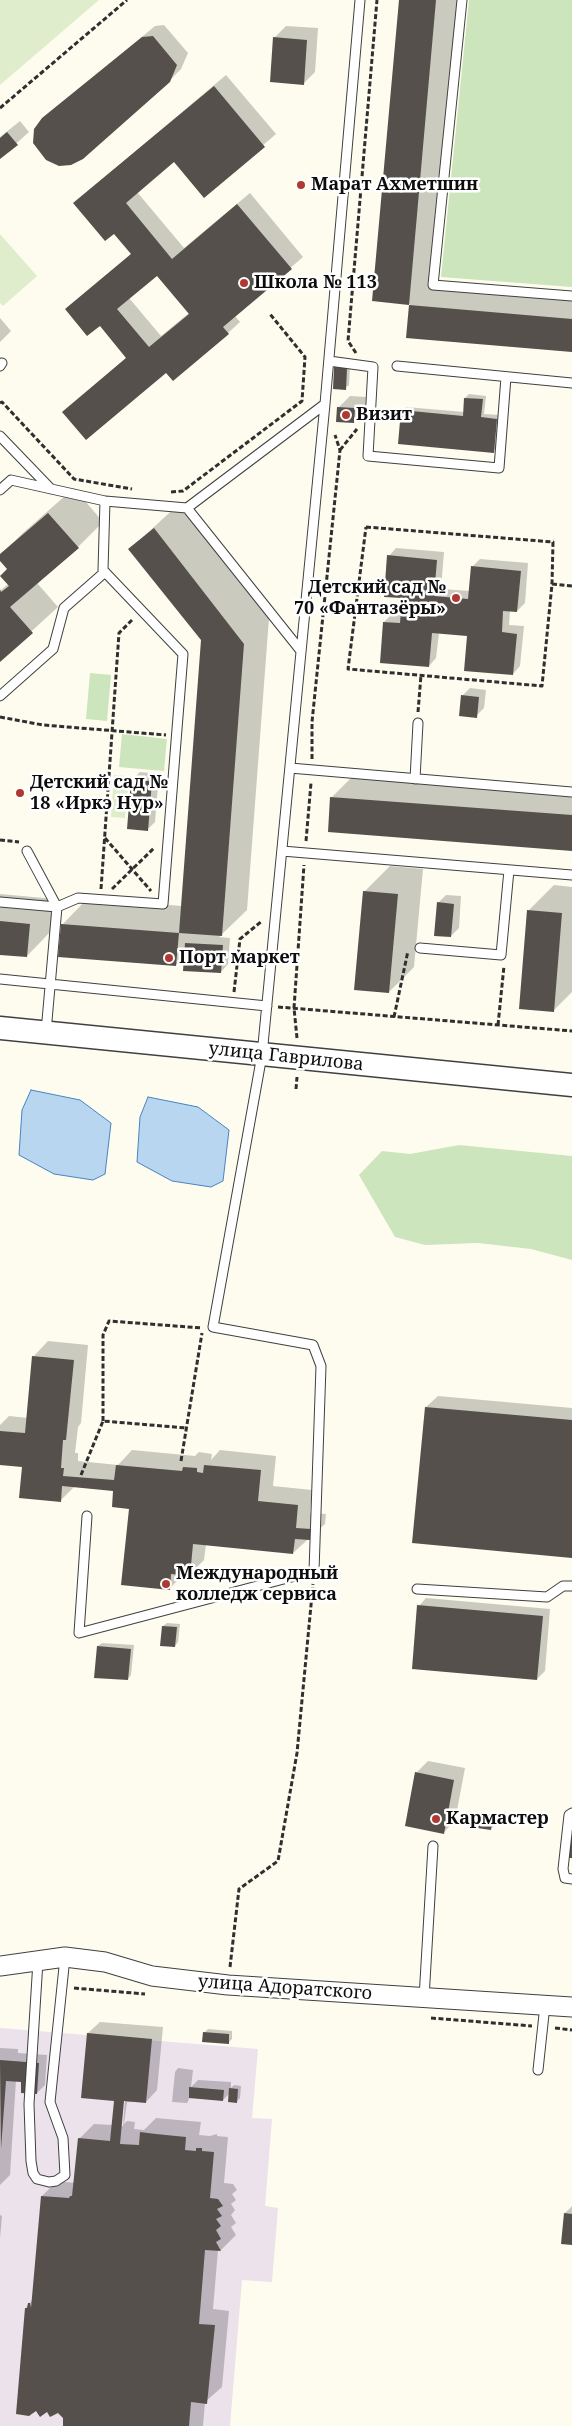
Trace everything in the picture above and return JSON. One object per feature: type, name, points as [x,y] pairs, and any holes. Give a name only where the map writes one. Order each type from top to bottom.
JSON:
[{"type":"street","name":"улица Гаврилова","points":[[0,1028],[262,1056],[572,1085]]},
{"type":"street","name":"улица Адоратского","points":[[0,1966],[65,1957],[105,1962],[152,1976],[228,1985],[572,2007]]},
{"type":"lane","points":[[87,1516],[79,1633],[314,1571],[321,1366],[313,1345],[213,1327],[262,1056],[329,361],[360,0]]},
{"type":"lane","points":[[462,0],[433,285],[572,296]]},
{"type":"lane","points":[[329,361],[374,367],[368,456],[499,468],[506,376]]},
{"type":"lane","points":[[397,366],[572,383]]},
{"type":"lane","points":[[0,490],[11,480],[105,500],[187,508],[325,404]]},
{"type":"lane","points":[[0,436],[51,489]]},
{"type":"lane","points":[[0,902],[57,908],[78,898],[163,904],[183,654],[103,570],[105,500]]},
{"type":"lane","points":[[187,508],[301,651]]},
{"type":"lane","points":[[0,696],[53,649],[64,608],[105,572]]},
{"type":"lane","points":[[415,779],[418,723]]},
{"type":"lane","points":[[290,768],[572,792]]},
{"type":"lane","points":[[27,851],[57,908],[46,1032]]},
{"type":"lane","points":[[282,851],[572,876]]},
{"type":"lane","points":[[420,948],[500,955],[509,870]]},
{"type":"lane","points":[[0,979],[267,1006]]},
{"type":"lane","points":[[417,1589],[547,1597],[563,1586],[572,1586]]},
{"type":"lane","points":[[572,1814],[569,1815],[562,1869],[564,1878],[572,1879]]},
{"type":"lane","points":[[424,1998],[434,1846]]},
{"type":"lane","points":[[38,1961],[30,2104],[31,2161],[33,2173],[37,2179],[48,2182],[56,2181],[65,2174],[63,2138],[50,2102],[65,1957]]},
{"type":"lane","points":[[538,2070],[545,2005]]},
{"type":"path","points":[[0,108],[127,0]]},
{"type":"path","points":[[366,366],[348,341],[377,0]]},
{"type":"path","points":[[169,493],[183,491],[302,401],[305,357],[270,314]]},
{"type":"path","points":[[0,403],[2,402],[74,479],[133,489]]},
{"type":"path","points":[[296,1089],[298,1059],[294,1008],[312,770],[312,722],[340,450],[325,404]]},
{"type":"path","points":[[340,450],[361,425]]},
{"type":"path","points":[[366,527],[553,542],[552,584],[542,686],[348,669],[366,527]]},
{"type":"path","points":[[552,584],[572,586]]},
{"type":"path","points":[[101,899],[119,633],[141,610]]},
{"type":"path","points":[[418,723],[421,675]]},
{"type":"path","points":[[0,717],[43,725],[177,736]]},
{"type":"path","points":[[101,899],[169,834]]},
{"type":"path","points":[[105,838],[163,904]]},
{"type":"path","points":[[233,1002],[240,939],[276,908]]},
{"type":"path","points":[[394,1017],[408,949],[420,948]]},
{"type":"path","points":[[498,1025],[504,957],[500,955]]},
{"type":"path","points":[[267,1006],[572,1031]]},
{"type":"path","points":[[81,1475],[103,1421],[103,1335],[109,1321],[213,1327]]},
{"type":"path","points":[[103,1421],[186,1428]]},
{"type":"path","points":[[228,1985],[239,1889],[278,1860],[297,1753],[314,1571]]},
{"type":"shaded area","points":[[0,2028],[258,2049],[252,2118],[272,2119],[265,2206],[278,2208],[272,2282],[242,2280],[230,2426],[0,2426]]},
{"type":"green space","points":[[0,0],[99,0],[0,85]]},
{"type":"green space","points":[[469,0],[572,0],[572,287],[441,277]]},
{"type":"green space","points":[[0,234],[37,276],[3,306],[0,303]]},
{"type":"green space","points":[[90,673],[111,675],[107,721],[86,719]]},
{"type":"green space","points":[[122,734],[167,739],[164,771],[119,767]]},
{"type":"green space","points":[[114,775],[129,776],[125,818],[111,817]]},
{"type":"green space","points":[[459,1145],[572,1156],[572,1260],[531,1249],[478,1243],[425,1245],[395,1237],[359,1175],[382,1151],[410,1154]]},
{"type":"water","points":[[31,1090],[80,1100],[111,1123],[105,1174],[93,1180],[54,1174],[19,1155],[22,1110]]},
{"type":"water","points":[[148,1097],[198,1107],[229,1130],[223,1181],[211,1187],[172,1181],[137,1162],[140,1117]]},
{"type":"building","points":[[399,0],[436,0],[409,305],[372,301]]},
{"type":"building","points":[[153,36],[177,65],[170,82],[83,159],[71,165],[59,166],[46,160],[33,143],[34,129],[42,118],[142,37]]},
{"type":"building","points":[[273,37],[307,40],[304,85],[270,82]]},
{"type":"building","points":[[214,86],[265,147],[204,198],[174,162],[126,203],[172,259],[237,204],[292,269],[223,327],[229,334],[173,381],[166,373],[86,440],[62,412],[126,358],[100,326],[87,336],[65,309],[131,254],[114,234],[105,241],[73,203]],"holes":[[[157,276],[189,314],[149,347],[117,309]]]},
{"type":"building","points":[[7,132],[18,145],[0,159],[0,138]]},
{"type":"building","points":[[409,305],[572,319],[572,352],[406,338]]},
{"type":"building","points":[[334,367],[347,368],[346,390],[333,389]]},
{"type":"building","points":[[464,398],[483,399],[481,417],[497,419],[494,453],[398,444],[401,410],[463,416]]},
{"type":"building","name":"Визит","points":[[337,407],[355,408],[354,423],[336,422]]},
{"type":"building","points":[[48,513],[79,548],[10,607],[33,633],[0,662],[0,589],[1,592],[9,586],[0,576],[7,569],[0,561],[0,554]]},
{"type":"building","points":[[154,528],[244,644],[222,936],[179,933],[201,640],[128,549]]},
{"type":"building","points":[[387,555],[437,560],[434,596],[468,599],[471,566],[521,571],[517,612],[503,611],[502,632],[517,634],[513,675],[464,671],[467,636],[432,633],[429,667],[380,663],[383,622],[400,623],[402,598],[384,597]]},
{"type":"building","points":[[461,695],[479,697],[477,718],[459,716]]},
{"type":"building","points":[[131,780],[152,781],[148,831],[127,829]]},
{"type":"building","points":[[330,797],[572,815],[572,851],[328,832]]},
{"type":"building","points":[[363,891],[398,894],[389,993],[354,990]]},
{"type":"building","points":[[437,902],[454,904],[451,937],[434,936]]},
{"type":"building","points":[[527,910],[562,913],[554,1012],[519,1009]]},
{"type":"building","points":[[0,921],[30,924],[27,957],[0,955]]},
{"type":"building","points":[[61,924],[179,933],[176,966],[58,957]]},
{"type":"building","points":[[185,943],[223,945],[221,973],[183,971]]},
{"type":"building","points":[[32,1356],[74,1360],[66,1440],[63,1440],[61,1468],[64,1468],[63,1476],[114,1480],[116,1465],[182,1471],[183,1467],[197,1468],[197,1472],[203,1473],[204,1465],[261,1470],[258,1501],[298,1505],[296,1528],[311,1529],[310,1540],[295,1539],[293,1554],[193,1544],[190,1576],[171,1574],[170,1590],[121,1585],[129,1509],[112,1507],[113,1491],[62,1486],[61,1502],[19,1498],[22,1467],[0,1465],[0,1431],[25,1433]]},
{"type":"building","points":[[425,1407],[572,1420],[572,1558],[412,1543]]},
{"type":"building","points":[[417,1605],[543,1616],[537,1680],[412,1669]]},
{"type":"building","points":[[162,1626],[177,1627],[175,1647],[160,1646]]},
{"type":"building","points":[[97,1646],[131,1649],[128,1680],[94,1678]]},
{"type":"building","points":[[415,1772],[454,1780],[444,1834],[405,1826]]},
{"type":"building","points":[[472,1816],[493,1819],[491,1830],[470,1827]]},
{"type":"building","points":[[572,1826],[572,1858],[565,1858]]},
{"type":"building","points":[[203,2032],[229,2034],[229,2044],[202,2042]]},
{"type":"building","points":[[87,2033],[152,2039],[146,2103],[124,2101],[120,2144],[139,2145],[140,2132],[186,2137],[185,2150],[196,2151],[196,2148],[202,2148],[202,2151],[214,2152],[210,2198],[218,2199],[223,2206],[217,2209],[222,2216],[216,2219],[221,2226],[216,2230],[221,2239],[216,2242],[221,2251],[205,2250],[199,2324],[215,2325],[207,2404],[191,2402],[189,2426],[63,2426],[63,2418],[58,2413],[50,2417],[47,2412],[40,2417],[36,2411],[29,2416],[16,2414],[25,2308],[30,2303],[31,2308],[41,2196],[69,2198],[72,2196],[78,2138],[110,2141],[114,2101],[81,2098]]},
{"type":"building","points":[[0,2060],[39,2063],[37,2094],[21,2093],[21,2082],[6,2081],[1,2149]]},
{"type":"building","points":[[189,2087],[224,2090],[223,2101],[189,2098]]},
{"type":"building","points":[[229,2088],[238,2089],[237,2103],[228,2102]]},
{"type":"building","points":[[564,2213],[572,2214],[572,2245],[561,2244]]},
{"type":"place","name":"Марат Ахметшин","points":[[301,185]]},
{"type":"place","name":"Школа № 113","points":[[244,283]]},
{"type":"place","name":"Визит","points":[[346,415]]},
{"type":"place","name":"Детский сад № 70 «Фантазёры»","points":[[456,598]]},
{"type":"place","name":"Детский сад № 18 «Иркэ Нур»","points":[[20,793]]},
{"type":"place","name":"Порт маркет","points":[[169,958]]},
{"type":"place","name":"Международный колледж сервиса","points":[[166,1584]]},
{"type":"place","name":"Кармастер","points":[[436,1819]]}]
